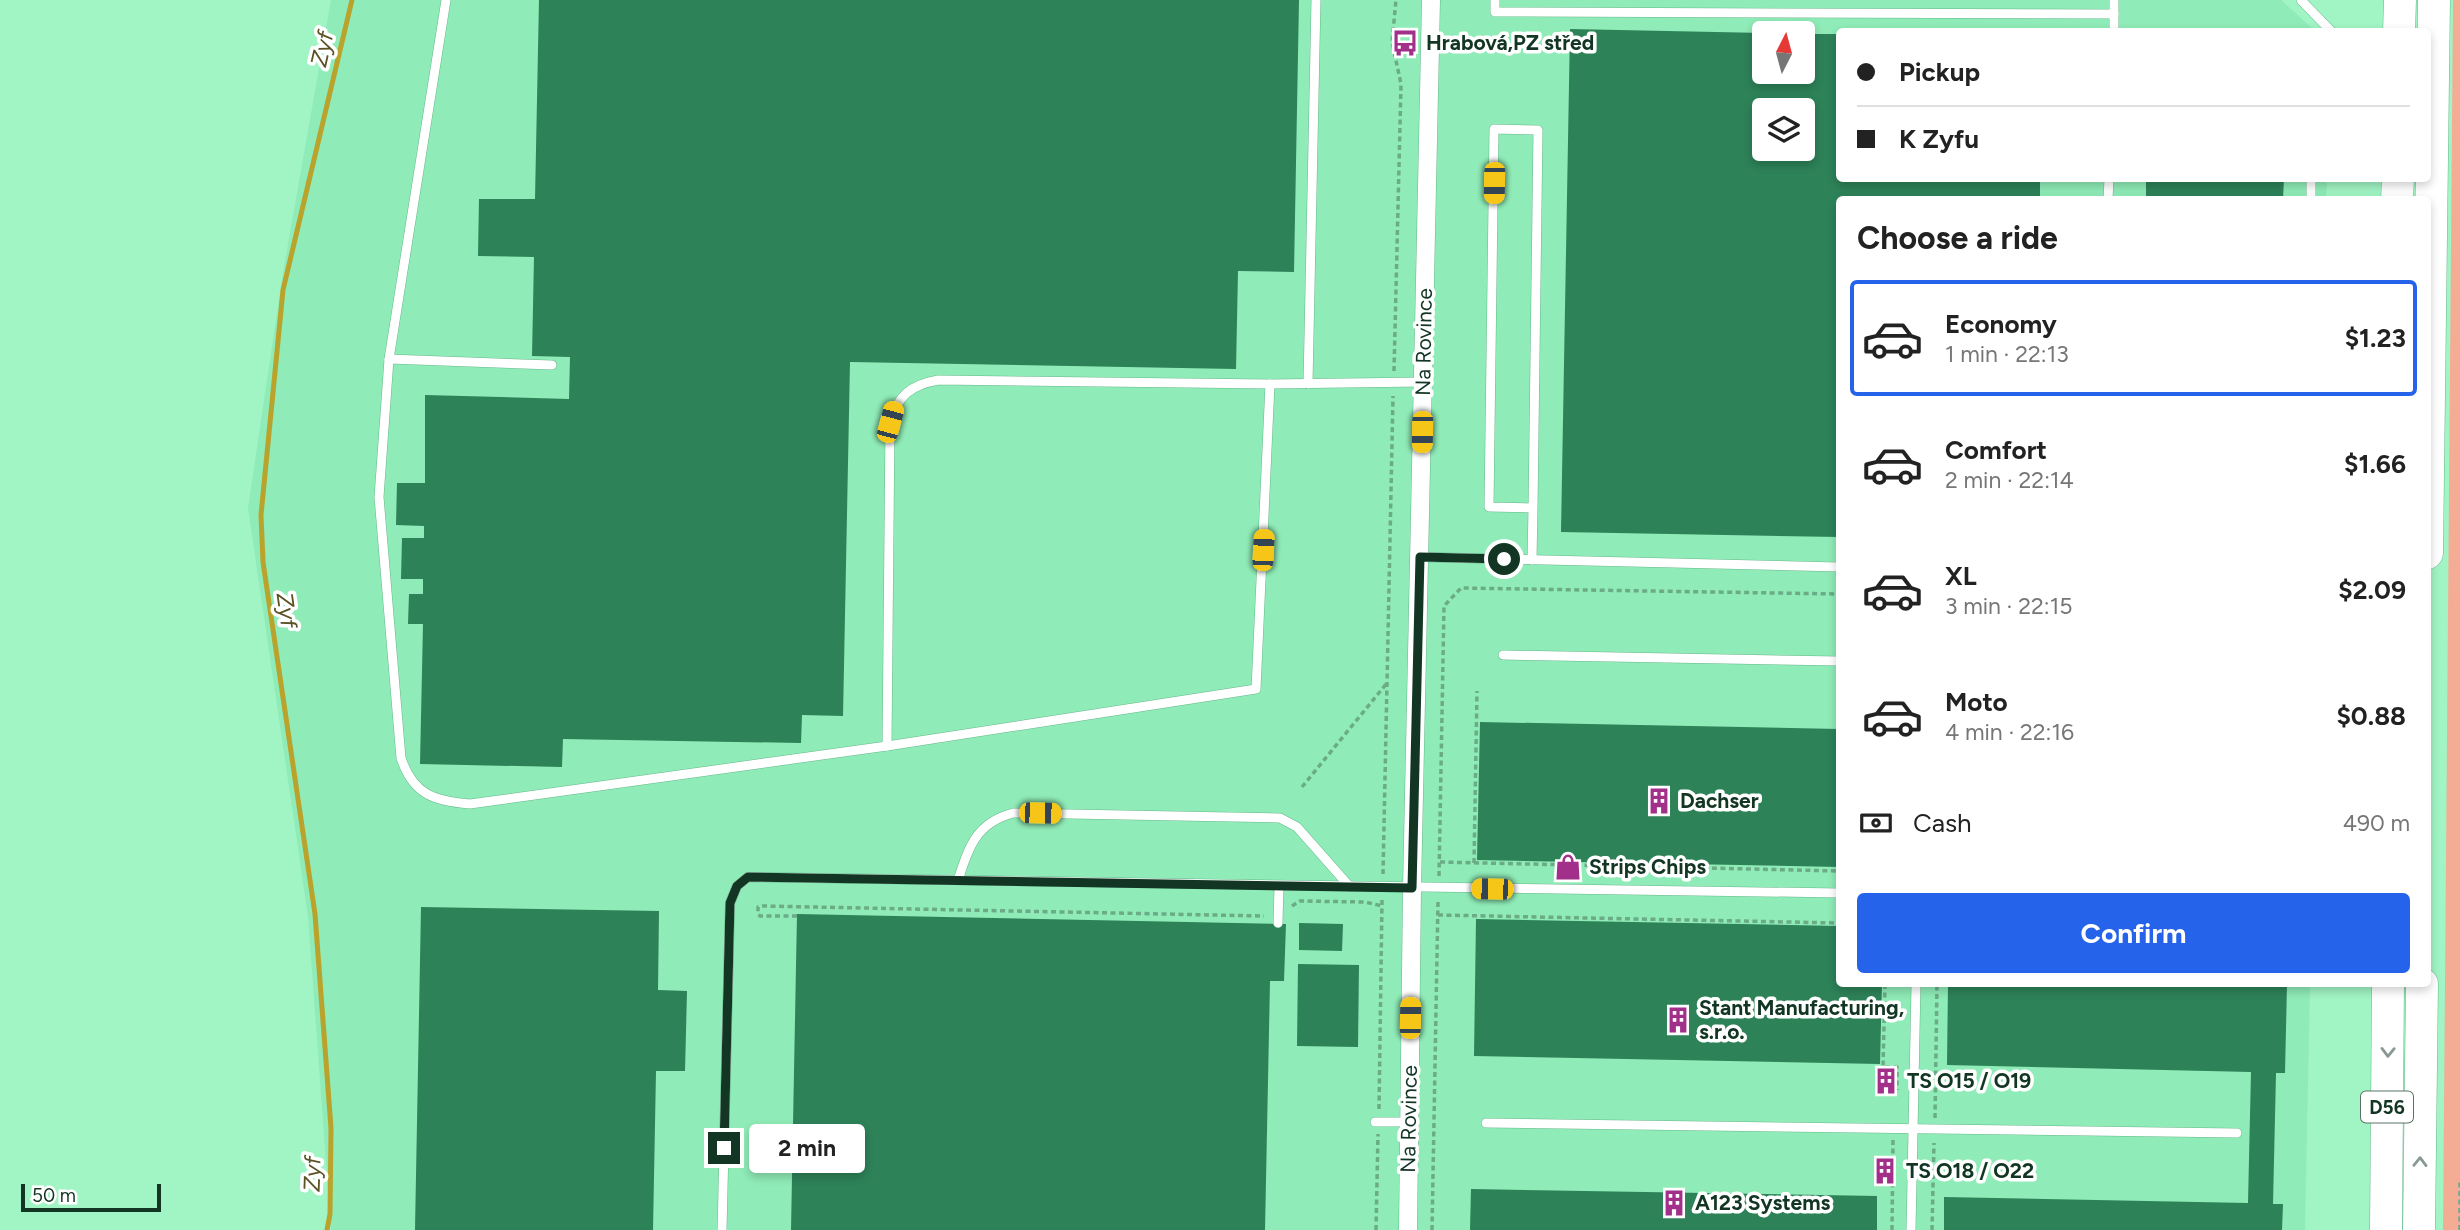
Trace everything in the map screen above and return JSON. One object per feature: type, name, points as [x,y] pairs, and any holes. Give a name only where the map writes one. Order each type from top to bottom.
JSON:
[{"type":"highway","points":[[2399,28],[2400,0]]},
{"type":"highway","points":[[2431,237],[2434,0]]},
{"type":"highway","name":"D56","points":[[2386,1230],[2388,987]]},
{"type":"highway","name":"D56","points":[[2419,1230],[2422,987]]},
{"type":"street","name":"Na Rovince","points":[[1408,1230],[1412,888],[1431,0]]},
{"type":"lane","points":[[446,0],[389,359],[379,497],[401,758],[407,776],[417,788],[438,799],[470,804],[887,746],[1256,689],[1270,384]]},
{"type":"lane","points":[[1308,384],[1316,0]]},
{"type":"lane","points":[[1495,0],[1495,12],[2114,14]]},
{"type":"lane","points":[[2113,28],[2115,0]]},
{"type":"lane","points":[[2301,0],[2328,28]]},
{"type":"lane","points":[[1532,560],[1533,508],[1538,130],[1494,129],[1489,508],[1533,508]]},
{"type":"lane","points":[[389,359],[552,365]]},
{"type":"lane","points":[[887,746],[890,422],[894,407],[911,387],[938,380],[1270,384],[1423,382]]},
{"type":"lane","points":[[1420,557],[1836,567]]},
{"type":"lane","points":[[1503,654],[1836,661]]},
{"type":"lane","points":[[958,880],[972,841],[983,828],[999,817],[1027,813],[1280,818],[1297,827],[1350,887]]},
{"type":"lane","points":[[722,1230],[730,903],[737,886],[745,878],[1836,893]]},
{"type":"lane","points":[[1278,920],[1279,886]]},
{"type":"lane","points":[[1911,1230],[1916,987]]},
{"type":"lane","points":[[1377,1122],[1409,1122]]},
{"type":"lane","points":[[1486,1123],[2237,1133]]},
{"type":"path","points":[[1376,1230],[1401,83],[1392,42],[1396,0]]},
{"type":"path","points":[[1432,1230],[1444,606],[1461,588],[1836,594]]},
{"type":"path","points":[[1301,786],[1389,682]]},
{"type":"path","points":[[1474,863],[1477,691]]},
{"type":"path","points":[[1440,862],[1836,871]]},
{"type":"path","points":[[795,906],[796,916],[760,916],[758,909],[760,906],[795,906],[1278,920],[1289,916],[1292,906],[1300,901],[1365,902],[1382,906]]},
{"type":"path","points":[[1438,915],[1836,923]]},
{"type":"path","points":[[1885,987],[1883,1067],[1897,1067],[1897,1090]]},
{"type":"path","points":[[1932,1230],[1937,987]]},
{"type":"path","points":[[1892,1230],[1894,1127]]},
{"type":"path","points":[[2460,1179],[2460,1230]]},
{"type":"shaded area","points":[[331,0],[2281,0],[2312,28],[1836,28],[1836,182],[2327,182],[2326,196],[1836,196],[1836,987],[2310,987],[2305,1230],[331,1230],[308,916],[248,508],[283,273]]},
{"type":"shaded area","points":[[2453,0],[2460,0],[2460,1230],[2443,1230]]},
{"type":"building","points":[[539,0],[1299,0],[1294,272],[1238,271],[1236,369],[850,362],[843,716],[802,715],[801,743],[563,739],[562,767],[420,764],[423,624],[408,624],[409,594],[423,594],[423,579],[401,579],[402,538],[424,538],[424,526],[396,525],[397,483],[425,483],[425,395],[569,399],[570,357],[532,356],[534,257],[478,256],[479,199],[535,199]]},
{"type":"building","points":[[1570,29],[1752,33],[1752,84],[1815,84],[1815,34],[1836,34],[1836,182],[2040,182],[2040,196],[1836,196],[1836,537],[1561,532]]},
{"type":"building","points":[[2146,182],[2284,182],[2283,196],[2146,196]]},
{"type":"building","name":"Dachser","points":[[1480,722],[1836,729],[1836,867],[1477,860]]},
{"type":"building","points":[[421,907],[659,911],[658,990],[687,991],[685,1071],[656,1071],[653,1230],[415,1230]]},
{"type":"building","points":[[797,914],[1286,924],[1284,981],[1270,981],[1265,1230],[791,1230]]},
{"type":"building","name":"Stant Manufacturing, s.r.o.","points":[[1476,919],[1836,926],[1836,987],[1882,987],[1880,1064],[1474,1056]]},
{"type":"building","points":[[1299,923],[1343,924],[1342,951],[1299,950]]},
{"type":"building","points":[[1298,964],[1359,965],[1358,1047],[1297,1046]]},
{"type":"building","points":[[1948,987],[2287,987],[2285,1073],[2276,1073],[2273,1204],[2283,1204],[2282,1230],[1944,1230],[1944,1197],[2248,1203],[2251,1072],[1947,1065]]},
{"type":"building","name":"TS O15 / O19","points":[[1882,1070],[1891,1070],[1890,1091],[1882,1091]]},
{"type":"building","name":"TS O18 / O22","points":[[1889,1161],[1888,1181],[1880,1181],[1881,1162]]},
{"type":"building","name":"A123 Systems","points":[[1471,1189],[1877,1196],[1877,1230],[1470,1230]]},
{"type":"waterway","name":"Zyf","points":[[327,1230],[330,1214],[331,1128],[315,914],[263,562],[261,515],[283,290],[352,0]]},
{"type":"place","name":"Hrabová,PZ střed","points":[[1405,43]]},
{"type":"place","name":"Dachser","points":[[1659,801]]},
{"type":"place","name":"Strips Chips","points":[[1568,867]]},
{"type":"place","name":"Stant Manufacturing, s.r.o.","points":[[1678,1020]]},
{"type":"place","name":"TS O15 / O19","points":[[1886,1081]]},
{"type":"place","name":"TS O18 / O22","points":[[1885,1171]]},
{"type":"place","name":"A123 Systems","points":[[1674,1203]]},
{"type":"route","points":[[724,1148],[730,903],[737,886],[748,877],[1412,888],[1420,557],[1504,559]]}]
